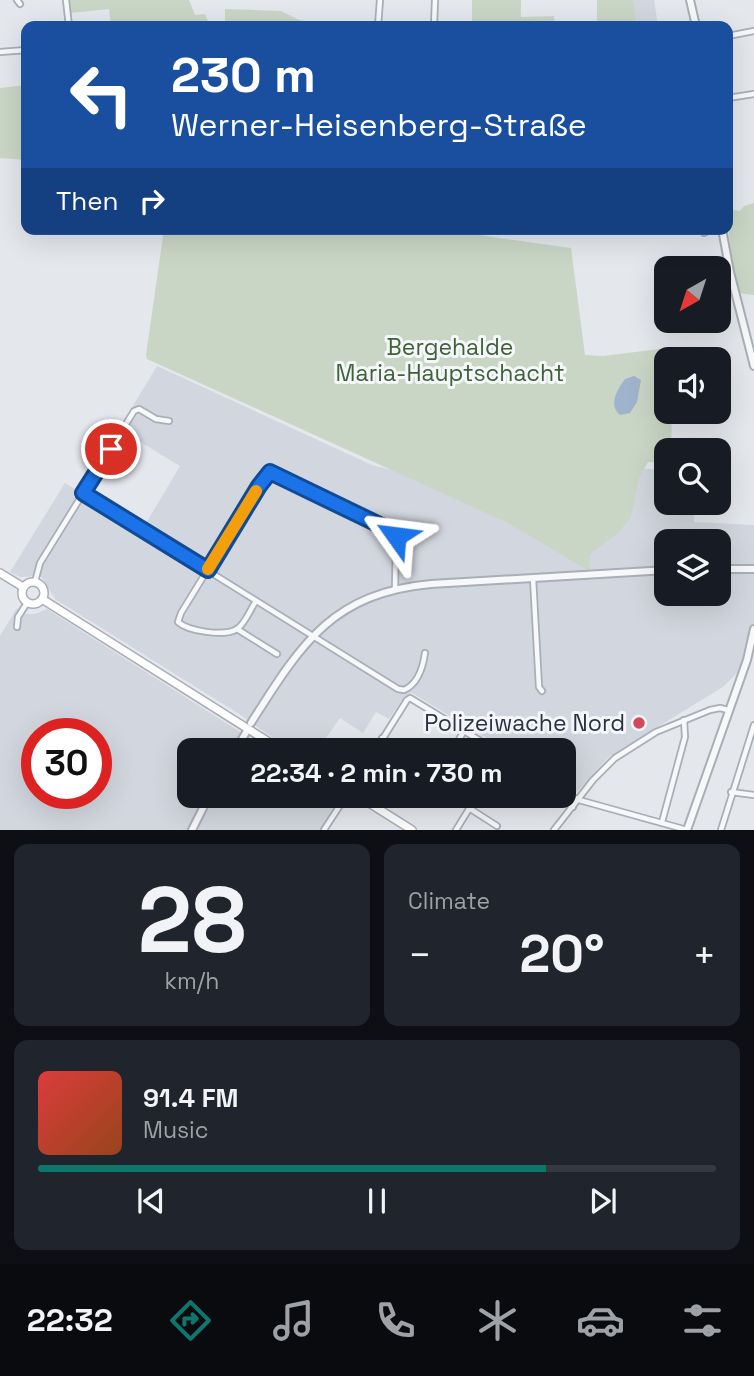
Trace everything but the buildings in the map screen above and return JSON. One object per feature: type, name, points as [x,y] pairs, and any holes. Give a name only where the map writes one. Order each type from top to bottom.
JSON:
[{"type":"main road","points":[[0,573],[23,587]]},
{"type":"main road","points":[[35,582],[43,589],[42,599],[35,604],[27,603],[22,596],[23,587],[35,582]]},
{"type":"main road","points":[[42,599],[265,738]]},
{"type":"main road","points":[[377,808],[412,830]]},
{"type":"street","points":[[66,0],[68,21]]},
{"type":"street","points":[[378,21],[380,0]]},
{"type":"street","points":[[433,21],[435,0]]},
{"type":"street","points":[[690,0],[695,21]]},
{"type":"street","points":[[733,35],[754,31]]},
{"type":"street","points":[[0,52],[21,50]]},
{"type":"street","points":[[733,97],[754,94]]},
{"type":"street","points":[[723,235],[754,366]]},
{"type":"street","points":[[35,582],[40,563],[136,410],[156,419],[169,421]]},
{"type":"street","points":[[277,654],[237,629],[199,631],[177,622],[270,472],[394,532],[395,589]]},
{"type":"street","points":[[83,493],[404,690],[412,685],[421,670],[425,653]]},
{"type":"street","points":[[731,569],[754,569]]},
{"type":"street","points":[[242,738],[293,657],[313,635],[351,606],[395,589],[431,584],[654,571]]},
{"type":"street","points":[[533,577],[539,683],[542,691]]},
{"type":"street","points":[[237,629],[256,601]]},
{"type":"street","points":[[17,627],[18,617],[27,603]]},
{"type":"street","points":[[576,798],[687,830],[727,710],[747,660],[754,629]]},
{"type":"street","points":[[382,738],[410,698],[476,738]]},
{"type":"street","points":[[576,804],[593,780],[615,758],[637,743],[684,720],[715,709],[727,710]]},
{"type":"street","points":[[662,822],[685,737],[684,720]]},
{"type":"street","points":[[721,830],[754,725]]},
{"type":"street","points":[[460,738],[464,731]]},
{"type":"street","points":[[732,792],[754,795]]},
{"type":"street","points":[[192,830],[203,808]]},
{"type":"street","points":[[324,830],[338,808]]},
{"type":"street","points":[[456,830],[469,808],[497,827]]},
{"type":"street","points":[[554,830],[572,808]]},
{"type":"shaded area","points":[[633,0],[654,0],[657,21],[636,21]]},
{"type":"shaded area","points":[[157,366],[372,465],[400,472],[654,469],[654,515],[694,515],[694,522],[754,525],[754,651],[751,659],[723,687],[610,756],[577,792],[576,738],[486,738],[412,693],[404,697],[389,719],[376,712],[363,733],[340,718],[326,738],[273,738],[55,599],[41,576],[20,577],[10,572],[65,483],[142,530],[180,466],[119,429]]},
{"type":"shaded area","points":[[17,608],[25,614],[35,614],[47,609],[251,738],[177,738],[177,808],[334,808],[320,830],[0,830],[0,636]]},
{"type":"green space","points":[[69,0],[189,0],[195,15],[205,14],[208,21],[110,21],[109,9],[70,13]]},
{"type":"green space","points":[[472,0],[521,0],[521,17],[554,16],[554,21],[472,21]]},
{"type":"green space","points":[[597,0],[633,0],[636,21],[597,21]]},
{"type":"green space","points":[[225,9],[281,11],[305,21],[225,21]]},
{"type":"green space","points":[[21,86],[21,160],[0,158],[0,88]]},
{"type":"green space","points":[[754,203],[754,295],[739,293],[734,272],[729,235],[733,235],[733,210],[740,211],[744,206]]},
{"type":"green space","name":"Bergehalde Maria-Hauptschacht","points":[[163,235],[481,235],[571,248],[585,355],[603,356],[654,350],[654,424],[672,424],[671,438],[654,438],[654,462],[648,462],[639,478],[631,517],[618,533],[590,554],[589,571],[508,523],[147,359]]},
{"type":"water","points":[[634,376],[641,380],[637,402],[630,413],[620,415],[616,411],[615,397],[625,379]]},
{"type":"slow traffic","points":[[208,569],[256,491]]},
{"type":"place","name":"Polizeiwache Nord","points":[[639,723]]},
{"type":"route","points":[[111,449],[83,493],[208,570],[270,472],[282,475],[394,532],[396,536]]}]
